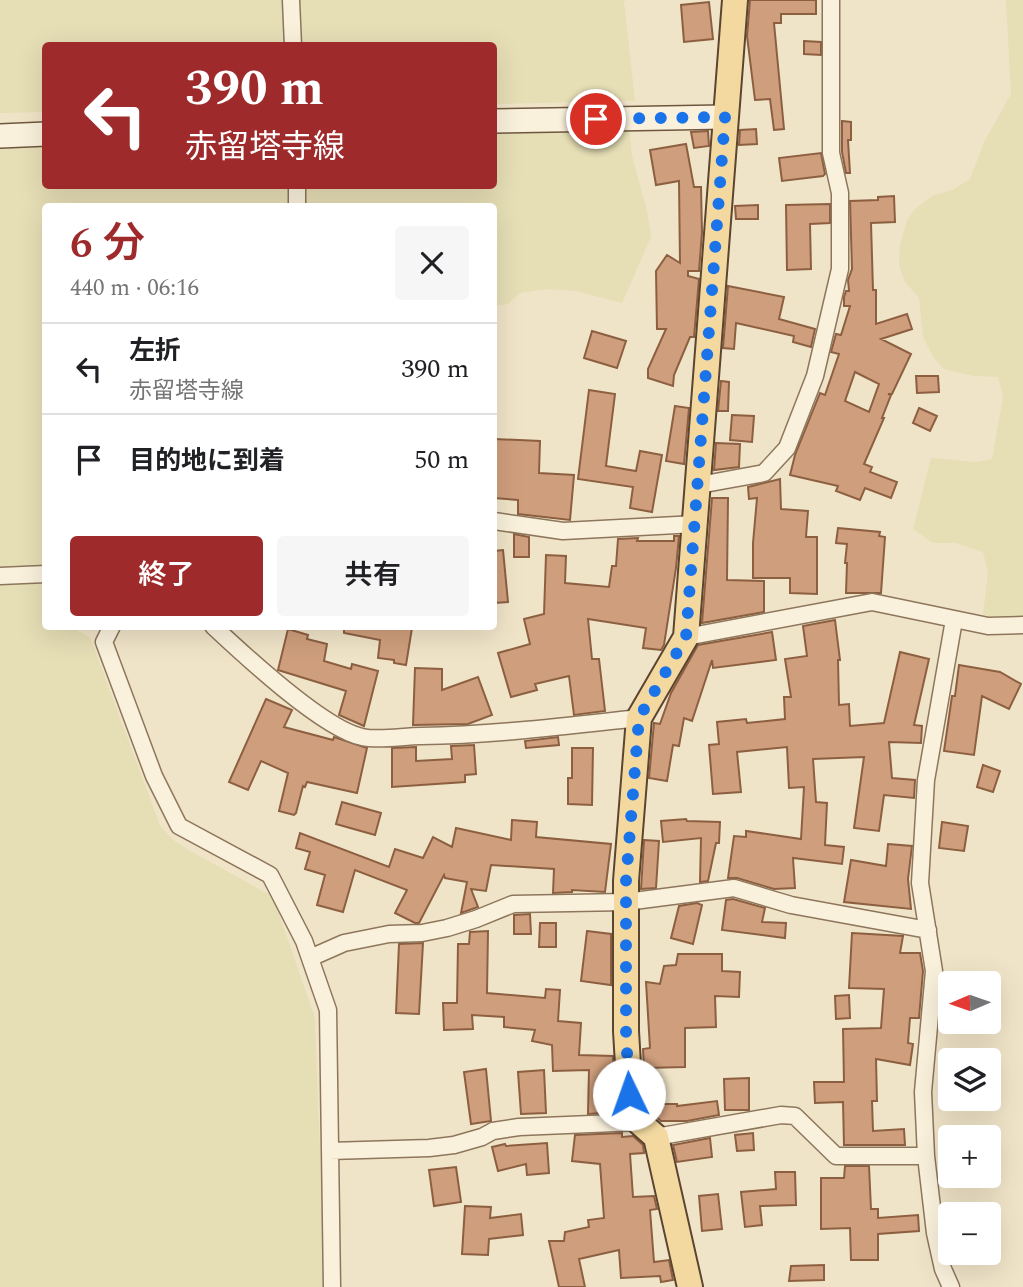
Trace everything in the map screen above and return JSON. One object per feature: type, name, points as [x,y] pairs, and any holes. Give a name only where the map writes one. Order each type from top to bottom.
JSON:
[{"type":"main road","points":[[690,1287],[648,1130],[631,1115],[626,1031],[626,902],[639,718],[686,637],[735,0]]},
{"type":"main road","points":[[497,121],[725,117]]},
{"type":"main road","points":[[0,136],[42,134]]},
{"type":"street","points":[[291,0],[293,42]]},
{"type":"street","points":[[699,485],[764,473],[787,448],[814,376],[840,269],[840,193],[831,153],[831,0]]},
{"type":"street","points":[[497,521],[563,531],[696,524]]},
{"type":"street","points":[[0,576],[42,574]]},
{"type":"street","points":[[686,637],[872,602],[988,626],[1023,625]]},
{"type":"street","points":[[951,1287],[943,1269],[936,1233],[926,1156],[923,1092],[934,971],[920,883],[926,780],[954,620]]},
{"type":"street","points":[[110,630],[104,642],[154,776],[179,826],[270,876],[310,958],[328,1010],[332,1287]]},
{"type":"street","points":[[218,630],[247,658],[295,697],[338,727],[362,737],[484,735],[639,718]]},
{"type":"street","points":[[310,958],[344,943],[389,934],[422,933],[447,928],[513,904],[626,902],[734,888],[791,905],[928,930]]},
{"type":"street","points":[[330,1151],[454,1145],[493,1131],[519,1127],[648,1130],[781,1115],[795,1116],[836,1156],[926,1156]]},
{"type":"shaded area","points":[[0,0],[628,0],[624,1],[635,101],[497,104],[497,42],[42,42],[42,112],[0,113]]},
{"type":"shaded area","points":[[1006,0],[1023,0],[1023,618],[996,619],[983,614],[988,573],[983,552],[956,543],[933,543],[913,529],[931,458],[976,462],[992,459],[1003,397],[998,377],[973,376],[944,369],[933,357],[923,337],[919,298],[905,282],[899,266],[900,245],[907,220],[915,209],[932,196],[952,190],[970,179],[984,142],[1011,94]]},
{"type":"shaded area","points":[[629,125],[632,156],[647,210],[651,237],[622,303],[576,291],[547,289],[520,293],[508,304],[497,306],[497,203],[42,203],[42,630],[78,630],[90,637],[160,825],[172,839],[185,848],[270,895],[278,911],[315,1018],[325,1287],[0,1287],[0,146],[42,144],[42,189],[497,189],[497,130]]},
{"type":"building","points":[[750,0],[816,0],[816,14],[781,14],[781,23],[774,23],[784,129],[774,130],[770,99],[755,100],[747,36]]},
{"type":"building","points":[[709,2],[713,39],[684,42],[681,5]]},
{"type":"building","points":[[804,41],[821,42],[821,55],[804,54]]},
{"type":"building","points":[[842,121],[851,122],[851,140],[848,140],[850,173],[846,173],[842,152]]},
{"type":"building","points":[[756,129],[757,144],[739,145],[740,130]]},
{"type":"building","points":[[708,131],[709,146],[694,148],[691,132]]},
{"type":"building","points":[[686,144],[694,187],[701,187],[702,232],[699,271],[688,271],[688,276],[699,279],[694,337],[690,337],[674,375],[673,386],[648,378],[648,369],[666,329],[657,329],[656,271],[667,255],[680,263],[679,181],[656,185],[650,150]]},
{"type":"building","points":[[821,153],[825,174],[823,176],[782,181],[779,158]]},
{"type":"building","points":[[894,196],[895,222],[871,223],[876,324],[907,314],[912,329],[881,339],[911,354],[892,394],[888,394],[891,395],[884,418],[864,464],[872,467],[870,472],[897,482],[891,498],[865,488],[860,500],[836,491],[838,486],[790,475],[795,455],[820,393],[825,395],[839,354],[831,352],[836,334],[841,335],[850,306],[844,306],[844,297],[846,291],[849,291],[848,280],[852,269],[850,201],[878,200],[878,197]],"holes":[[[855,372],[879,384],[869,412],[845,401]]]},
{"type":"building","points":[[830,204],[830,223],[810,224],[811,269],[787,270],[786,205]]},
{"type":"building","points":[[758,205],[758,219],[736,219],[735,206]]},
{"type":"building","points":[[728,286],[784,297],[779,319],[815,329],[811,347],[793,342],[794,336],[736,323],[734,349],[723,348]]},
{"type":"building","points":[[592,331],[626,341],[617,368],[584,358]]},
{"type":"building","points":[[916,376],[938,376],[939,392],[917,393]]},
{"type":"building","points":[[721,381],[729,382],[728,411],[718,411]]},
{"type":"building","points":[[589,390],[615,394],[606,466],[636,471],[640,451],[662,455],[652,512],[630,508],[633,487],[578,479]]},
{"type":"building","points":[[675,406],[689,408],[684,464],[666,461]]},
{"type":"building","points":[[919,408],[937,416],[930,431],[913,423]]},
{"type":"building","points":[[732,415],[754,416],[752,442],[730,440]]},
{"type":"building","points":[[497,439],[540,441],[539,473],[574,475],[570,520],[518,514],[518,500],[497,498]]},
{"type":"building","points":[[716,443],[740,444],[739,467],[714,470]]},
{"type":"building","points":[[780,479],[781,509],[808,511],[806,537],[817,537],[817,594],[790,593],[790,578],[753,578],[757,498],[749,499],[748,487]]},
{"type":"building","points":[[712,498],[728,498],[727,580],[764,581],[764,612],[702,623]]},
{"type":"building","points":[[838,528],[880,532],[879,536],[885,537],[881,593],[846,593],[847,544],[836,543]]},
{"type":"building","points":[[514,534],[529,537],[529,557],[514,557]]},
{"type":"building","points":[[674,536],[679,536],[676,568],[661,650],[643,648],[646,628],[588,619],[592,659],[599,659],[605,711],[574,715],[569,676],[535,684],[537,690],[511,697],[498,653],[530,644],[524,619],[544,614],[546,555],[566,556],[565,583],[609,587],[612,566],[616,566],[618,539],[674,541]]},
{"type":"building","points":[[503,550],[508,602],[497,603],[497,551]]},
{"type":"building","points":[[835,620],[840,660],[839,705],[849,704],[850,726],[884,723],[900,652],[929,659],[914,725],[922,726],[921,743],[889,742],[892,778],[915,780],[914,798],[884,795],[879,831],[854,828],[864,757],[813,759],[816,802],[827,803],[825,845],[844,847],[842,864],[793,858],[795,888],[774,889],[728,878],[734,836],[746,837],[746,831],[801,839],[804,787],[789,788],[787,747],[737,752],[741,792],[713,794],[709,745],[719,744],[717,722],[746,719],[747,723],[785,719],[784,697],[791,697],[785,659],[807,656],[803,626]]},
{"type":"building","points":[[288,630],[291,630],[308,635],[307,639],[327,644],[324,661],[351,669],[352,664],[378,671],[364,726],[339,715],[346,691],[278,670]]},
{"type":"building","points":[[344,630],[412,630],[406,665],[378,658],[380,640],[344,633]]},
{"type":"building","points":[[772,632],[776,660],[713,668],[712,660],[692,721],[684,718],[679,746],[673,745],[667,781],[649,778],[654,723],[660,724],[671,693],[698,645]]},
{"type":"building","points":[[959,665],[1000,672],[1021,684],[1009,709],[982,696],[974,755],[944,751]]},
{"type":"building","points":[[415,668],[442,669],[442,690],[478,677],[492,715],[468,724],[413,725]]},
{"type":"building","points":[[266,699],[292,710],[284,727],[333,740],[334,737],[367,748],[357,793],[307,782],[305,787],[303,786],[294,815],[279,811],[288,773],[261,761],[248,790],[229,782]]},
{"type":"building","points":[[558,737],[559,745],[526,748],[525,741]]},
{"type":"building","points":[[474,745],[476,774],[465,775],[465,782],[392,787],[392,748],[416,747],[416,761],[452,759],[451,746]]},
{"type":"building","points":[[572,748],[593,748],[592,805],[568,804],[568,778],[572,778]]},
{"type":"building","points":[[983,765],[1000,771],[993,792],[977,787]]},
{"type":"building","points":[[342,802],[381,813],[375,835],[336,824]]},
{"type":"building","points":[[686,819],[720,822],[719,843],[716,843],[708,881],[700,882],[701,838],[663,842],[661,821]]},
{"type":"building","points":[[512,820],[537,822],[536,837],[611,844],[605,892],[572,890],[553,893],[554,869],[491,865],[486,891],[471,889],[478,907],[461,913],[467,882],[445,878],[444,875],[419,923],[415,923],[395,913],[407,890],[355,870],[343,912],[317,905],[325,875],[305,869],[310,852],[296,848],[300,833],[389,867],[395,849],[423,858],[433,837],[452,847],[456,828],[511,840]]},
{"type":"building","points":[[942,822],[968,826],[964,851],[939,848]]},
{"type":"building","points":[[644,840],[659,841],[656,888],[641,889]]},
{"type":"building","points":[[888,844],[912,846],[908,879],[911,909],[844,902],[851,860],[886,866]]},
{"type":"building","points":[[733,899],[765,908],[762,922],[786,923],[785,938],[722,930],[726,900]]},
{"type":"building","points":[[697,903],[702,905],[693,944],[671,938],[679,906]]},
{"type":"building","points":[[530,914],[531,934],[514,934],[514,915]]},
{"type":"building","points":[[540,923],[556,923],[556,947],[539,947]]},
{"type":"building","points":[[488,931],[487,993],[545,998],[546,989],[560,990],[558,1021],[581,1023],[579,1055],[613,1056],[616,1112],[588,1114],[589,1070],[553,1071],[552,1045],[532,1041],[535,1030],[504,1027],[504,1017],[472,1015],[473,1029],[444,1030],[443,1003],[457,1003],[458,944],[469,944],[470,932]]},
{"type":"building","points":[[587,931],[611,934],[611,985],[581,981]]},
{"type":"building","points":[[852,933],[903,936],[900,953],[920,953],[923,971],[919,1018],[910,1018],[908,1043],[913,1044],[910,1065],[876,1059],[877,1101],[872,1101],[873,1131],[904,1129],[905,1145],[844,1145],[843,1102],[815,1103],[814,1082],[844,1082],[843,1029],[881,1028],[884,989],[849,988]]},
{"type":"building","points":[[423,943],[419,1014],[396,1013],[399,944]]},
{"type":"building","points":[[678,954],[722,954],[722,971],[740,972],[739,997],[715,996],[716,1027],[685,1028],[685,1067],[644,1068],[643,1049],[650,1048],[646,982],[660,984],[664,966],[676,965]]},
{"type":"building","points":[[849,995],[850,1018],[836,1019],[835,996]]},
{"type":"building","points":[[486,1069],[491,1121],[471,1124],[464,1072]]},
{"type":"building","points":[[544,1070],[546,1113],[521,1114],[518,1072]]},
{"type":"building","points":[[749,1078],[749,1110],[725,1110],[724,1079]]},
{"type":"building","points":[[717,1101],[719,1115],[687,1121],[661,1121],[649,1111],[649,1104],[677,1106]]},
{"type":"building","points":[[622,1133],[622,1137],[633,1136],[643,1145],[644,1153],[630,1154],[633,1197],[654,1196],[657,1209],[650,1210],[654,1262],[669,1260],[673,1280],[661,1282],[660,1276],[621,1278],[619,1250],[579,1259],[585,1287],[559,1287],[549,1241],[564,1241],[565,1232],[589,1227],[588,1220],[604,1218],[600,1164],[572,1161],[575,1135]]},
{"type":"building","points":[[753,1133],[754,1150],[737,1151],[735,1135]]},
{"type":"building","points":[[710,1138],[712,1157],[677,1162],[673,1145]]},
{"type":"building","points":[[547,1143],[549,1173],[527,1175],[526,1164],[498,1171],[492,1147]]},
{"type":"building","points":[[845,1166],[869,1166],[871,1209],[878,1209],[878,1218],[918,1215],[919,1231],[878,1234],[878,1260],[851,1260],[850,1228],[821,1229],[821,1178],[844,1178]]},
{"type":"building","points":[[456,1167],[461,1202],[434,1206],[429,1170]]},
{"type":"building","points":[[775,1172],[795,1172],[796,1205],[760,1206],[762,1225],[745,1227],[741,1192],[776,1189]]},
{"type":"building","points":[[718,1194],[722,1229],[702,1231],[699,1196]]},
{"type":"building","points":[[465,1206],[491,1207],[490,1218],[521,1214],[523,1235],[489,1239],[488,1255],[462,1254]]},
{"type":"building","points":[[824,1265],[824,1280],[789,1281],[791,1266]]},
{"type":"route","points":[[596,119],[725,117],[686,637],[639,718],[626,881],[626,1031],[629,1094]]}]
